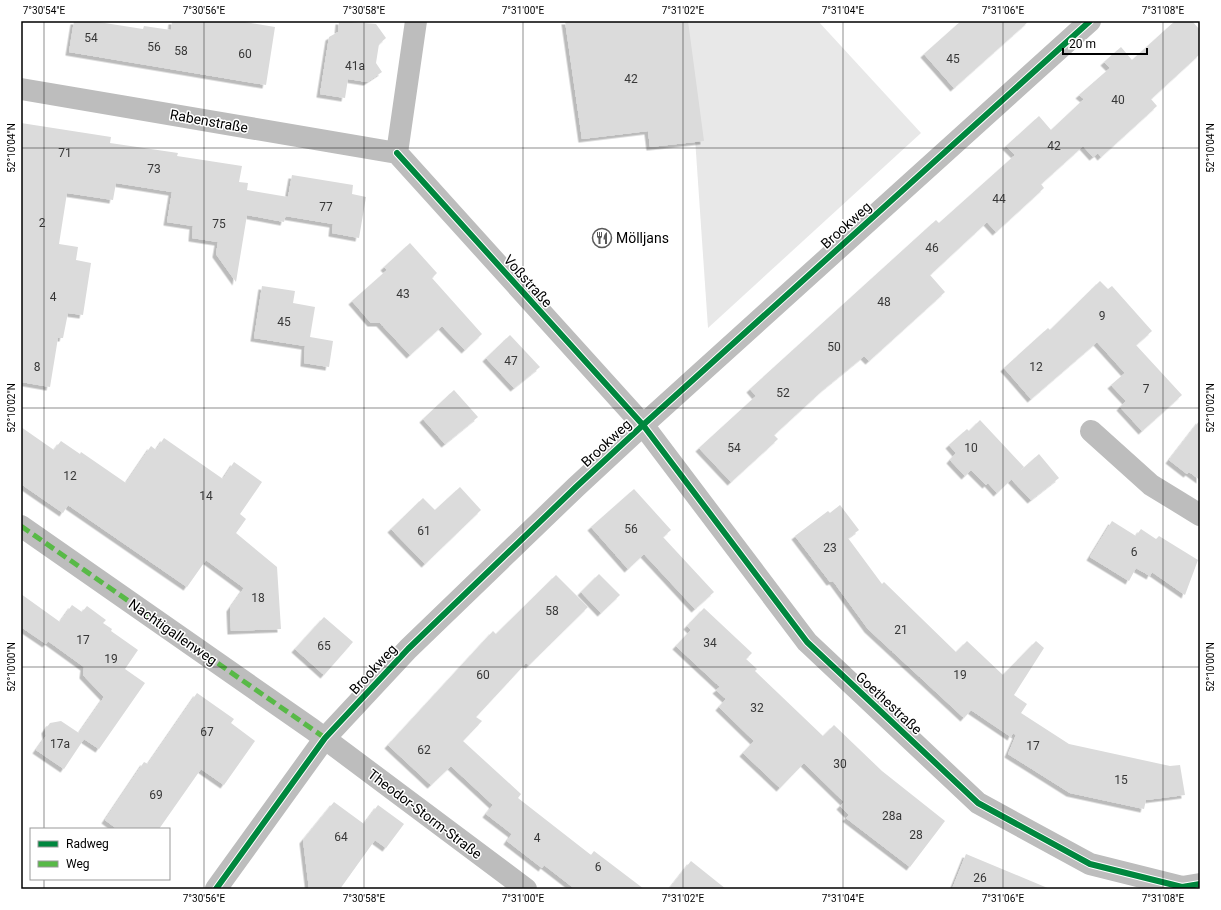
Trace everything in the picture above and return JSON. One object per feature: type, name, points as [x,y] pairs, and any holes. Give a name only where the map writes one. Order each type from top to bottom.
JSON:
[{"type":"street","points":[[397,153],[416,21]]},
{"type":"street","name":"Brookweg","points":[[216,889],[324,738],[408,649],[576,487],[643,425],[1090,21]]},
{"type":"street","name":"Rabenstraße","points":[[21,89],[397,153]]},
{"type":"street","name":"Voßstraße","points":[[397,153],[643,425]]},
{"type":"street","name":"Goethestraße","points":[[643,425],[807,642],[978,803],[1090,864],[1182,887],[1200,884]]},
{"type":"street","points":[[1091,431],[1151,485],[1200,515]]},
{"type":"street","name":"Nachtigallenweg","points":[[21,526],[324,738]]},
{"type":"street","name":"Theodor-Storm-Straße","points":[[324,738],[526,889]]},
{"type":"shaded area","points":[[687,21],[818,21],[921,133],[708,328]]},
{"type":"building","points":[[74,21],[92,21],[143,29],[144,26],[171,30],[172,21],[239,21],[275,27],[266,85],[69,52]]},
{"type":"building","points":[[339,21],[376,24],[386,38],[379,44],[376,63],[382,72],[367,82],[348,79],[345,98],[320,94],[329,37],[338,32]]},
{"type":"building","points":[[565,21],[688,21],[704,141],[650,147],[648,131],[582,139]]},
{"type":"building","points":[[961,21],[1029,21],[954,88],[924,54]]},
{"type":"building","points":[[1175,21],[1192,21],[1200,30],[1200,54],[1151,99],[1157,106],[1101,157],[1098,153],[1093,157],[1083,146],[1041,184],[1044,188],[996,232],[987,222],[930,275],[945,292],[869,361],[864,356],[825,388],[774,435],[778,439],[731,482],[699,448],[756,396],[750,389],[936,220],[939,223],[1015,155],[1006,146],[1039,116],[1051,130],[1084,99],[1079,95],[1110,68],[1104,62],[1121,47],[1132,60]]},
{"type":"building","points":[[21,123],[111,137],[110,143],[178,153],[177,156],[242,166],[239,182],[248,183],[247,190],[288,197],[292,175],[353,185],[352,194],[366,197],[359,238],[332,233],[333,224],[285,216],[284,222],[247,215],[236,282],[216,254],[218,242],[192,238],[193,226],[167,222],[172,192],[116,183],[113,200],[67,193],[59,244],[78,247],[76,260],[91,263],[83,315],[68,313],[63,338],[58,338],[50,387],[21,382]]},
{"type":"building","points":[[410,243],[437,273],[432,278],[482,334],[465,350],[442,326],[410,355],[380,323],[371,323],[352,301],[387,270],[384,267]]},
{"type":"building","points":[[1100,281],[1108,289],[1112,286],[1152,331],[1136,345],[1182,395],[1142,431],[1120,407],[1126,401],[1111,385],[1125,373],[1097,342],[1031,399],[1004,368],[1048,328],[1050,330]]},
{"type":"building","points":[[262,286],[295,291],[293,303],[315,307],[310,337],[333,341],[329,367],[304,363],[305,346],[254,338]]},
{"type":"building","points":[[510,335],[540,367],[514,388],[486,358]]},
{"type":"building","points":[[454,390],[478,417],[445,444],[423,419]]},
{"type":"building","points":[[980,420],[1024,467],[997,493],[988,483],[986,485],[971,470],[965,476],[950,460],[956,453],[949,445],[967,429],[969,431]]},
{"type":"building","points":[[1200,420],[1200,480],[1189,472],[1187,474],[1169,460]]},
{"type":"building","points":[[21,427],[54,450],[61,441],[80,454],[81,452],[126,483],[151,446],[156,450],[164,438],[223,479],[234,462],[262,482],[240,514],[246,519],[236,533],[277,567],[281,629],[231,631],[230,608],[244,588],[206,560],[187,587],[68,505],[63,513],[21,484]]},
{"type":"building","points":[[1039,454],[1059,478],[1031,500],[1011,479]]},
{"type":"building","points":[[460,487],[481,510],[425,564],[391,529],[423,498],[435,510]]},
{"type":"building","points":[[634,489],[671,530],[663,537],[714,592],[695,609],[644,554],[628,569],[591,527]]},
{"type":"building","points":[[840,505],[859,530],[848,538],[882,584],[884,582],[956,652],[967,641],[1003,675],[1036,641],[1044,648],[1014,695],[1027,704],[1021,713],[1069,744],[1170,766],[1180,765],[1185,795],[1146,800],[1144,809],[1070,793],[1008,754],[1016,735],[1013,733],[1011,737],[971,710],[964,718],[868,629],[833,581],[830,582],[795,536],[828,511],[830,513]]},
{"type":"building","points":[[1112,521],[1136,536],[1141,529],[1156,539],[1159,536],[1198,560],[1185,595],[1152,572],[1150,576],[1136,568],[1129,581],[1090,557]]},
{"type":"building","points":[[599,574],[620,595],[601,613],[581,592]]},
{"type":"building","points":[[556,575],[588,607],[529,665],[526,663],[476,717],[482,721],[463,741],[521,794],[518,798],[591,855],[594,851],[644,889],[575,889],[544,865],[542,868],[507,841],[512,834],[486,814],[493,805],[451,766],[431,785],[388,745],[493,631],[496,634]]},
{"type":"building","points":[[21,594],[60,622],[72,605],[82,612],[87,606],[106,620],[103,623],[112,629],[111,631],[138,650],[125,669],[145,683],[99,749],[84,739],[64,769],[36,750],[46,736],[45,730],[50,723],[61,721],[79,733],[104,697],[83,675],[84,667],[48,641],[46,644],[21,627]]},
{"type":"building","points":[[704,608],[752,653],[746,659],[757,669],[755,671],[823,736],[834,725],[882,771],[945,821],[910,867],[846,818],[849,815],[840,806],[844,802],[804,763],[780,788],[743,753],[754,741],[719,707],[726,699],[716,690],[720,687],[676,646],[691,630],[687,626]]},
{"type":"building","points":[[324,617],[353,642],[324,675],[295,649]]},
{"type":"building","points":[[197,693],[234,719],[231,723],[255,741],[224,785],[201,769],[160,828],[116,828],[105,820],[144,762],[148,764]]},
{"type":"building","points":[[334,802],[364,824],[378,805],[404,824],[386,848],[375,840],[340,889],[309,889],[303,840]]},
{"type":"building","points":[[966,854],[1050,889],[952,889]]},
{"type":"building","points":[[691,861],[726,889],[669,889]]},
{"type":"marked path","points":[[21,526],[325,738]]},
{"type":"cycle path","points":[[216,889],[325,738],[408,649],[576,487],[643,425],[1090,21]]},
{"type":"cycle path","points":[[397,153],[643,425],[807,642],[978,803],[1090,864],[1182,887],[1200,884]]},
{"type":"place","name":"Mölljans","points":[[602,238]]}]
